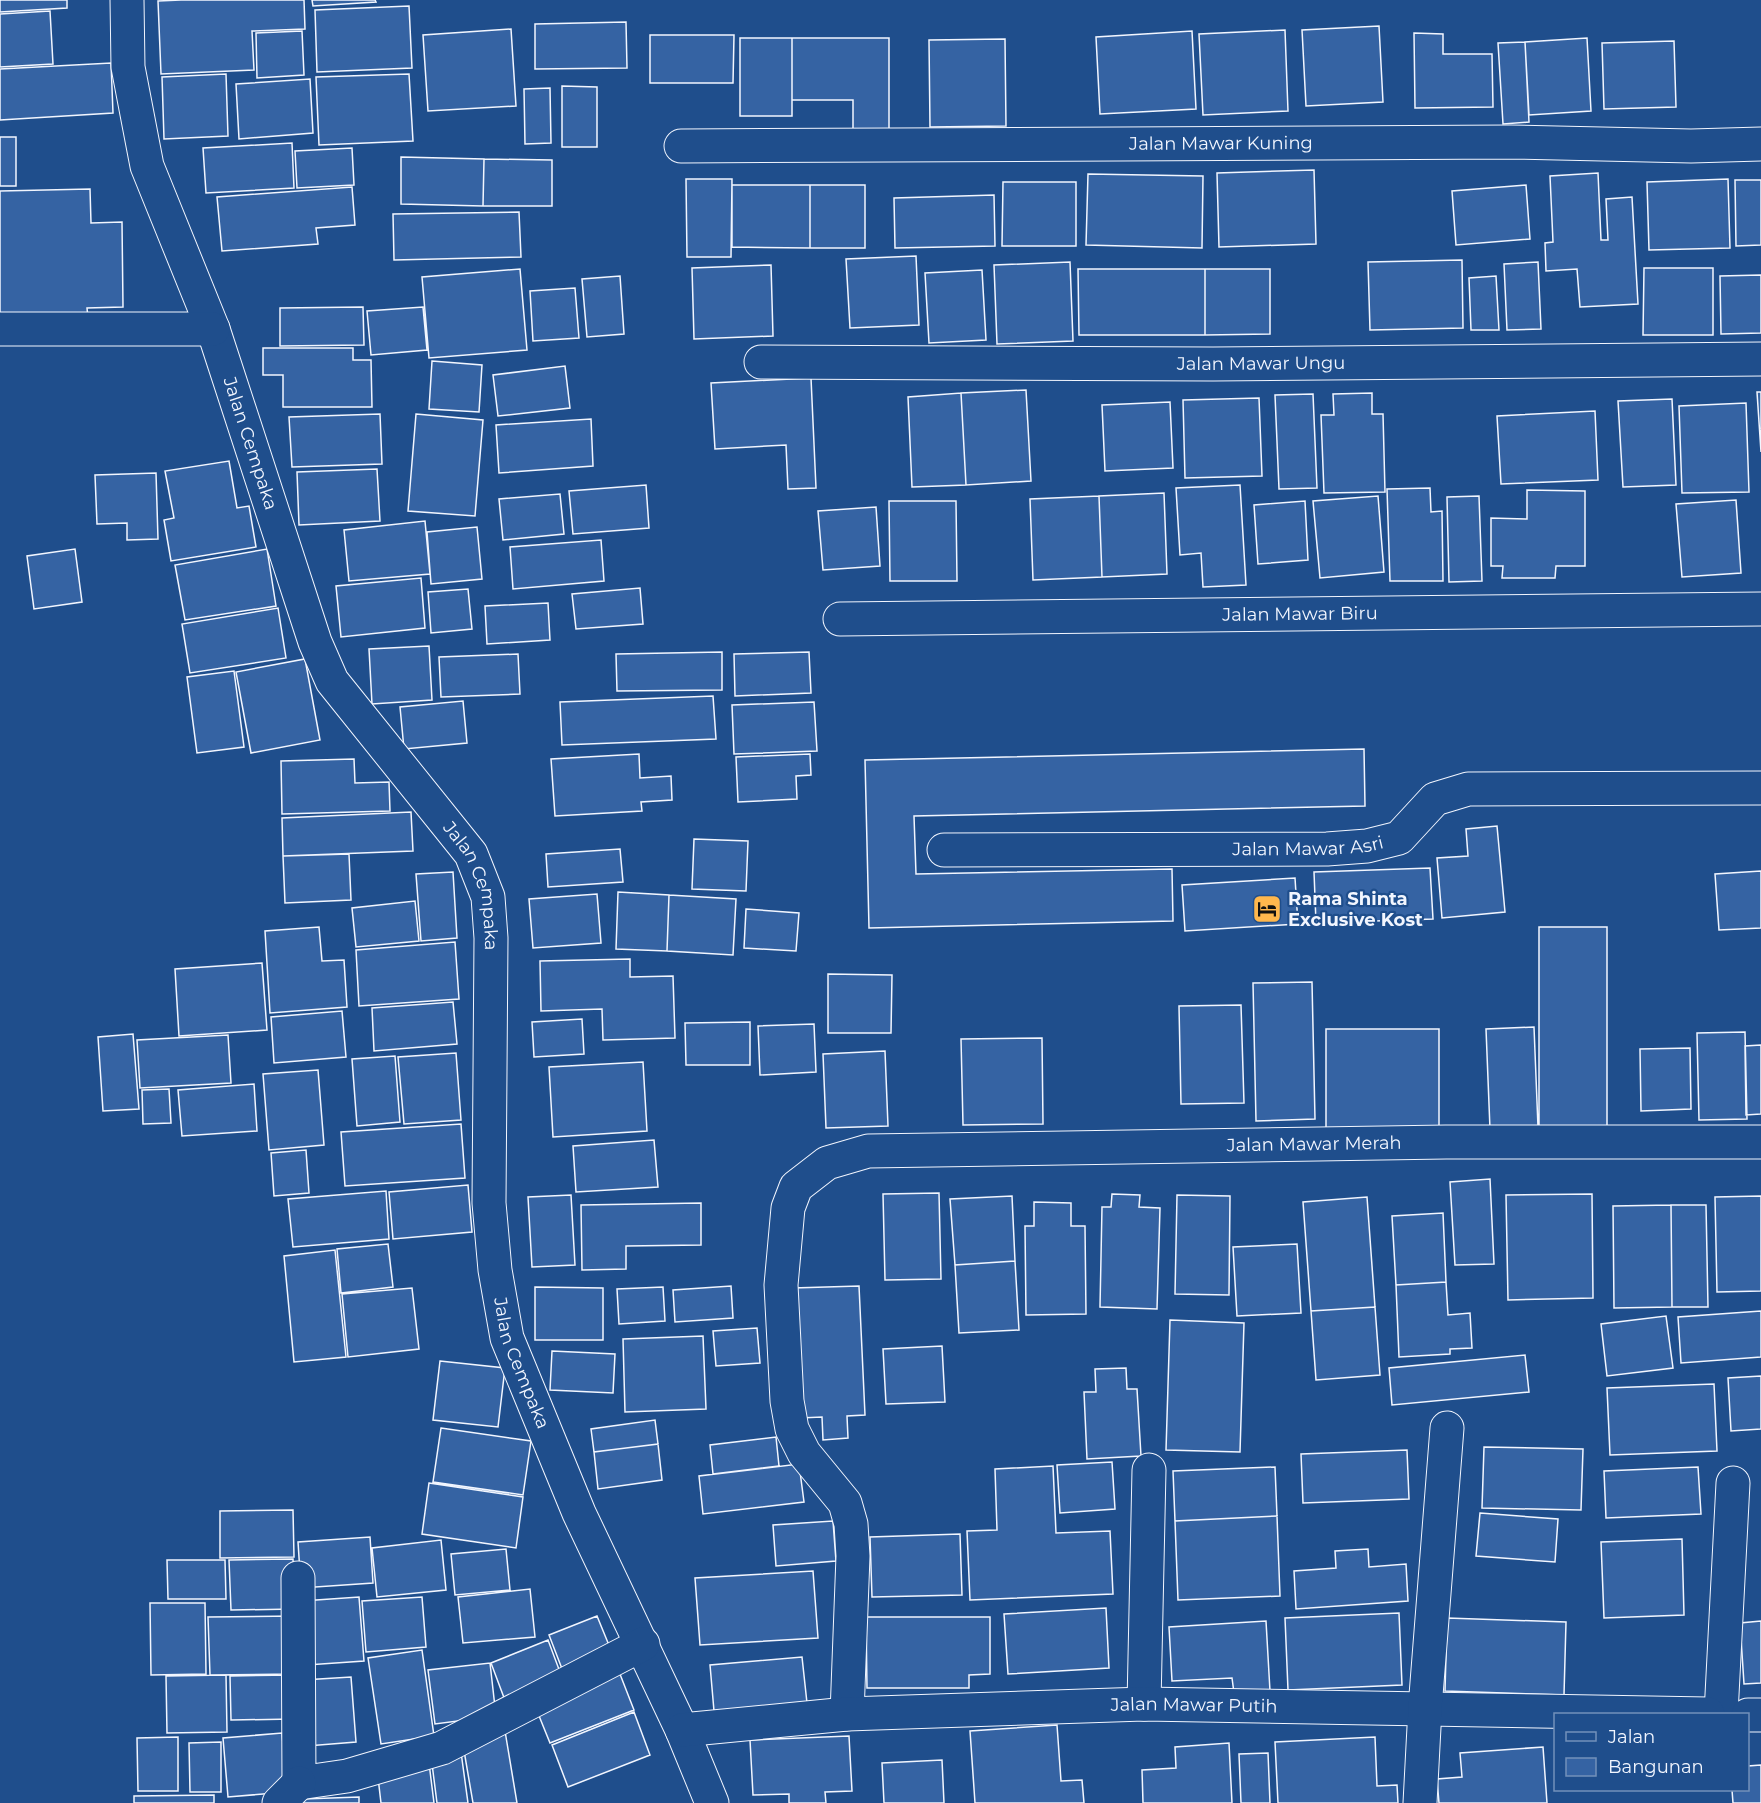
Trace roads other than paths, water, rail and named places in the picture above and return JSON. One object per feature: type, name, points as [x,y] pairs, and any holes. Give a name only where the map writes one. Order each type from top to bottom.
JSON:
[{"type":"street","name":"Jalan Cempaka","points":[[127,0],[128,67],[147,166],[213,329],[315,642],[332,681],[471,854],[488,897],[491,938],[489,1203],[495,1269],[507,1338],[579,1513],[643,1644],[712,1803]]},
{"type":"street","name":"Jalan Mawar Kuning","points":[[681,146],[1511,142],[1691,146],[1761,144]]},
{"type":"street","points":[[0,329],[213,329]]},
{"type":"street","name":"Jalan Mawar Ungu","points":[[761,362],[1212,364],[1761,359]]},
{"type":"street","name":"Jalan Mawar Biru","points":[[840,619],[1761,609]]},
{"type":"street","name":"Jalan Mawar Asri","points":[[944,850],[1327,849],[1367,846],[1398,838],[1435,799],[1468,789],[1761,788]]},
{"type":"street","name":"Jalan Mawar Merah","points":[[847,1714],[854,1556],[851,1524],[845,1503],[804,1453],[792,1429],[787,1401],[781,1285],[788,1208],[796,1187],[827,1163],[868,1151],[1446,1142],[1761,1142]]},
{"type":"street","points":[[1420,1803],[1425,1708],[1447,1428]]},
{"type":"street","points":[[1144,1704],[1149,1470]]},
{"type":"street","points":[[1721,1713],[1733,1483]]},
{"type":"street","points":[[298,1578],[289,1793],[442,1748],[643,1644]]},
{"type":"street","name":"Jalan Mawar Putih","points":[[682,1730],[847,1714],[1144,1704],[1661,1713]]},
{"type":"place","name":"Rama Shinta Exclusive Kost","points":[[1267,909]]}]
